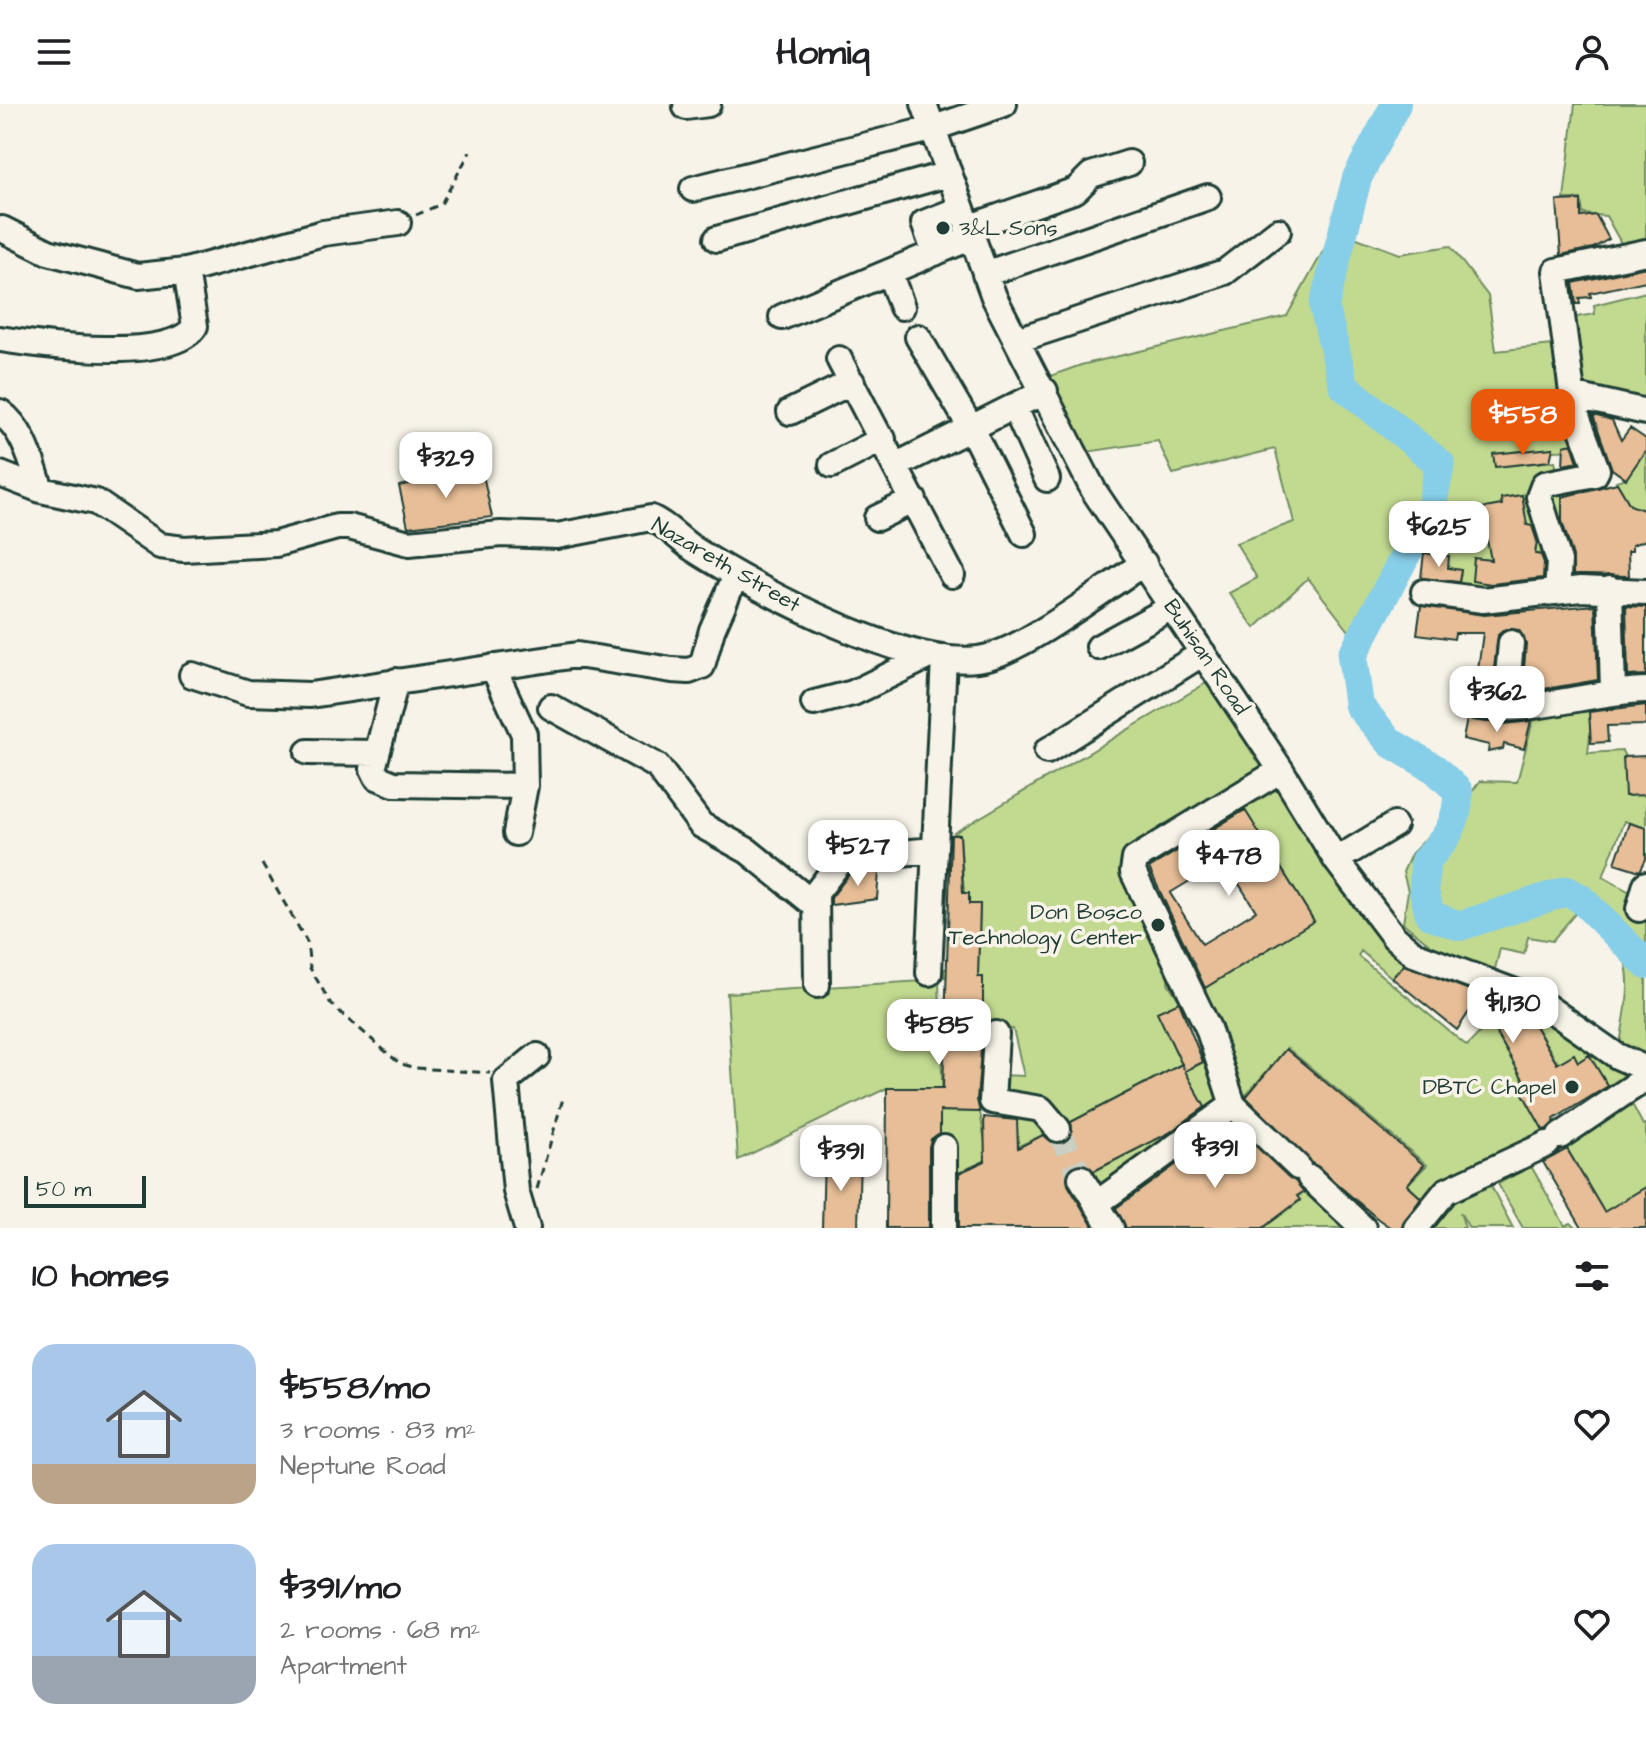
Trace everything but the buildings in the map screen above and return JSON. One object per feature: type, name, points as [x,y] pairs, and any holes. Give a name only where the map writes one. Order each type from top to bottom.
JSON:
[{"type":"street","name":"Buhisan Road","points":[[924,104],[985,274],[1094,491],[1281,770],[1336,860],[1394,937],[1414,954],[1537,1000],[1617,1056],[1646,1069]]},
{"type":"street","points":[[693,189],[931,129],[1004,104]]},
{"type":"street","points":[[782,317],[935,253],[966,225],[1076,190],[1091,175],[1129,163]]},
{"type":"street","points":[[717,239],[948,174]]},
{"type":"street","points":[[985,274],[1208,197]]},
{"type":"street","points":[[2,229],[48,252],[138,276],[186,271],[323,233],[398,223]]},
{"type":"street","points":[[1017,340],[1225,272],[1278,231]]},
{"type":"street","points":[[1557,592],[1559,561],[1539,497],[1540,490],[1544,484],[1595,474],[1597,470],[1571,395],[1556,271],[1646,252]]},
{"type":"street","points":[[0,339],[110,351],[182,339],[195,326],[186,271]]},
{"type":"street","points":[[889,272],[902,307]]},
{"type":"street","points":[[918,337],[971,428],[1024,534]]},
{"type":"street","points":[[839,359],[952,575]]},
{"type":"street","points":[[790,412],[852,382]]},
{"type":"street","points":[[897,465],[1045,391]]},
{"type":"street","points":[[1571,395],[1646,412]]},
{"type":"street","points":[[1014,406],[1047,479]]},
{"type":"street","points":[[0,412],[9,418],[25,444],[41,490]]},
{"type":"street","points":[[832,465],[883,439]]},
{"type":"street","name":"Nazareth Street","points":[[5,476],[41,490],[96,502],[160,546],[184,549],[276,544],[349,527],[409,543],[501,534],[557,536],[651,518],[736,575],[830,622],[936,657],[987,657],[1010,649],[1144,563]]},
{"type":"street","points":[[877,518],[914,500]]},
{"type":"street","points":[[192,675],[248,693],[310,695],[577,655],[672,670],[697,670],[702,666],[712,630],[736,575]]},
{"type":"street","points":[[1610,589],[1613,691]]},
{"type":"street","points":[[1424,592],[1483,600],[1610,589],[1646,592]]},
{"type":"street","points":[[1099,647],[1172,607]]},
{"type":"street","points":[[1505,709],[1511,643]]},
{"type":"street","points":[[1047,751],[1203,653]]},
{"type":"street","points":[[814,703],[853,693],[936,657],[929,973]]},
{"type":"street","points":[[493,667],[524,734],[525,786],[516,833]]},
{"type":"street","points":[[396,681],[373,769],[377,777],[394,784],[525,786]]},
{"type":"street","points":[[1473,706],[1505,709],[1613,691],[1646,690]]},
{"type":"street","points":[[551,707],[657,766],[701,825],[748,851],[816,906]]},
{"type":"street","points":[[308,752],[377,753]]},
{"type":"street","points":[[1281,770],[1135,859],[1133,872],[1208,1028],[1233,1105],[1363,1228]]},
{"type":"street","points":[[1336,860],[1394,825]]},
{"type":"street","points":[[817,985],[816,906],[820,883],[843,858],[934,850]]},
{"type":"street","points":[[1639,909],[1646,884]]},
{"type":"street","points":[[996,1034],[992,1101],[1041,1109],[1058,1129]]},
{"type":"street","points":[[527,1228],[516,1191],[506,1081],[537,1056]]},
{"type":"street","points":[[1416,1228],[1446,1191],[1553,1140],[1646,1078]]},
{"type":"street","points":[[1096,1204],[1233,1105]]},
{"type":"street","points":[[944,1147],[944,1228]]},
{"type":"street","points":[[1081,1178],[1111,1228]]},
{"type":"path","points":[[398,223],[441,204],[470,152]]},
{"type":"path","points":[[262,864],[307,942],[310,968],[331,1004],[399,1063],[415,1068],[493,1073],[506,1081]]},
{"type":"path","points":[[535,1199],[564,1095]]},
{"type":"green space","points":[[1575,104],[1646,104],[1646,245],[1625,250],[1606,216],[1583,214],[1581,199],[1564,199]]},
{"type":"green space","points":[[1335,230],[1400,254],[1450,246],[1488,296],[1496,351],[1562,344],[1590,449],[1494,454],[1496,467],[1555,461],[1562,493],[1562,552],[1535,554],[1539,527],[1526,525],[1522,495],[1501,498],[1501,505],[1474,510],[1478,531],[1491,529],[1522,570],[1525,612],[1473,611],[1458,590],[1461,570],[1441,567],[1444,549],[1450,549],[1452,535],[1430,532],[1424,541],[1421,539],[1421,525],[1359,644],[1308,578],[1255,628],[1229,593],[1257,578],[1236,543],[1294,522],[1275,449],[1173,474],[1158,441],[1074,454],[1039,380],[1081,365],[1287,316]]},
{"type":"green space","points":[[1646,292],[1646,406],[1578,393],[1570,318],[1595,314],[1594,305]]},
{"type":"green space","points":[[1646,450],[1646,511],[1633,510],[1616,481],[1626,478]]},
{"type":"green space","points":[[1208,682],[1408,961],[1392,978],[1361,951],[1358,956],[1467,1046],[1490,1022],[1525,1083],[1535,1088],[1524,1095],[1544,1129],[1540,1132],[1544,1138],[1485,1163],[1495,1184],[1491,1186],[1513,1228],[1469,1228],[1460,1212],[1465,1228],[1426,1228],[1426,1202],[1407,1185],[1427,1165],[1287,1048],[1240,1102],[1201,990],[1314,921],[1244,809],[1237,812],[1233,805],[1135,863],[1189,952],[1169,964],[1168,983],[1180,1002],[1158,1013],[1182,1064],[1061,1127],[1006,1100],[1001,1075],[1024,1076],[1013,1029],[983,1030],[983,978],[944,977],[944,969],[978,969],[980,905],[969,904],[969,893],[964,893],[960,835],[954,833]]},
{"type":"green space","points":[[1594,699],[1588,753],[1622,751],[1646,795],[1646,828],[1624,821],[1603,877],[1646,901],[1646,1057],[1620,1044],[1628,984],[1622,953],[1613,939],[1578,910],[1552,941],[1528,937],[1524,954],[1500,949],[1495,969],[1436,949],[1403,923],[1408,891],[1403,872],[1411,854],[1447,817],[1458,811],[1480,781],[1517,782],[1536,709]]},
{"type":"green space","points":[[939,980],[943,1111],[980,1112],[985,1142],[1017,1141],[1016,1116],[1038,1115],[1048,1133],[969,1168],[987,1208],[952,1178],[952,1165],[958,1161],[957,1143],[939,1142],[940,1088],[887,1088],[738,1160],[727,993]]},
{"type":"green space","points":[[1522,1004],[1646,1081],[1646,1096],[1632,1104],[1643,1125],[1646,1124],[1646,1187],[1604,1212],[1562,1140],[1603,1113],[1593,1096],[1608,1087],[1589,1056],[1578,1062],[1573,1055],[1558,1063]]},
{"type":"green space","points":[[1208,1060],[1218,1091],[1213,1118],[1103,1188],[1093,1185],[1087,1175],[1207,1113],[1185,1071]]},
{"type":"green space","points":[[1531,1166],[1565,1226],[1571,1223],[1576,1228],[1523,1228],[1498,1184]]},
{"type":"green space","points":[[1308,1189],[1348,1228],[1263,1228],[1300,1201],[1297,1197]]},
{"type":"waterway","points":[[1396,104],[1357,178],[1324,306],[1344,386],[1440,464],[1432,505],[1352,656],[1359,706],[1391,743],[1435,769],[1458,791],[1450,830],[1425,861],[1424,891],[1430,915],[1460,926],[1567,891],[1580,898],[1646,964]]},
{"type":"tunnel","points":[[1058,1129],[1081,1178]]},
{"type":"place","name":"3&L Sons","points":[[943,228]]},
{"type":"place","name":"Don Bosco Technology Center","points":[[1158,925]]},
{"type":"place","name":"DBTC Chapel","points":[[1572,1087]]}]
